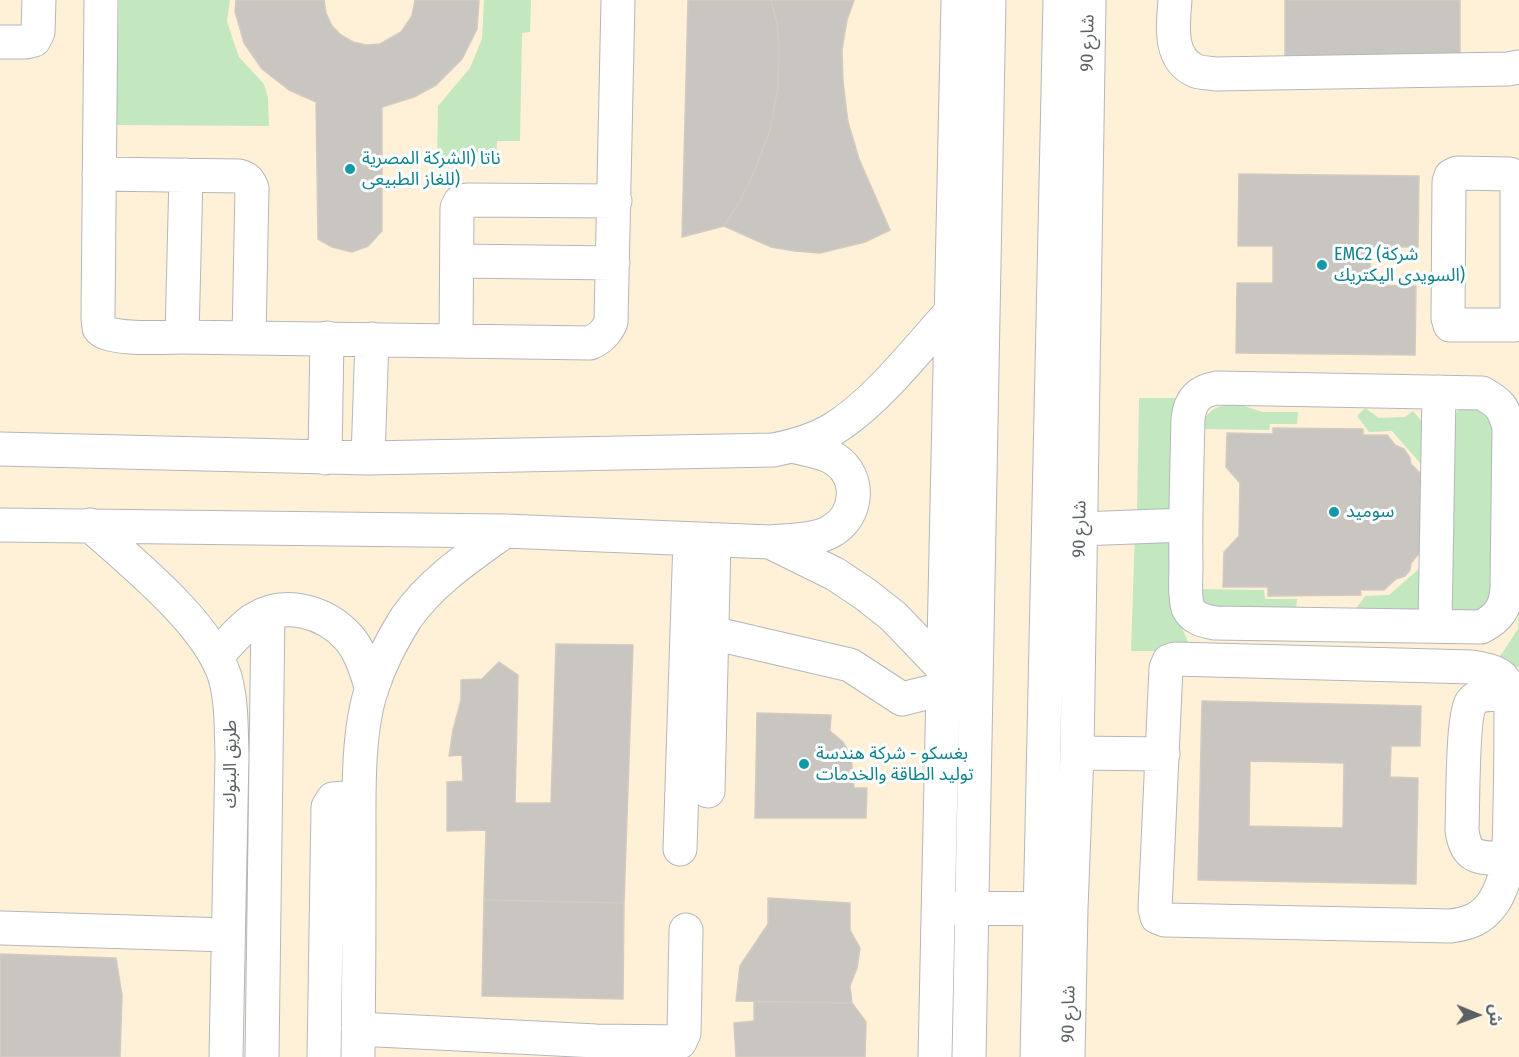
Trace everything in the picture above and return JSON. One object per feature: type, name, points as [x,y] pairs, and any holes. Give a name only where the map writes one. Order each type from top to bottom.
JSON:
[{"type":"street","points":[[0,42],[34,40],[38,32],[39,0]]},
{"type":"street","points":[[101,0],[99,327],[105,332],[113,335],[182,338],[590,343],[600,339],[607,332],[611,322],[618,0]]},
{"type":"street","points":[[935,1057],[958,0]]},
{"type":"street","points":[[969,1057],[990,0]]},
{"type":"street","points":[[1037,1057],[1055,909],[1060,0]]},
{"type":"street","name":"شارع 90","points":[[1068,1057],[1055,909],[1077,753],[1089,0]]},
{"type":"street","points":[[1175,0],[1173,28],[1175,47],[1182,62],[1196,71],[1238,74],[1519,67]]},
{"type":"street","points":[[1457,173],[1510,174],[1515,178],[1518,250],[1515,325],[1450,325],[1448,318],[1449,182],[1451,176],[1457,173]]},
{"type":"street","points":[[99,174],[239,176],[246,178],[252,188],[249,338]]},
{"type":"street","points":[[182,338],[186,175]]},
{"type":"street","points":[[456,341],[457,208],[460,202],[467,200],[615,201]]},
{"type":"street","points":[[456,261],[613,263]]},
{"type":"street","points":[[0,449],[325,458],[753,452],[792,446],[832,430],[851,417],[868,402],[951,312]]},
{"type":"street","points":[[325,458],[327,338]]},
{"type":"street","points":[[368,458],[372,339]]},
{"type":"street","points":[[1217,388],[1482,393],[1496,400],[1505,413],[1509,428],[1514,488],[1513,542],[1507,600],[1501,612],[1481,627],[1203,621],[1188,608],[1185,525],[1189,407],[1195,397],[1205,390],[1217,388]]},
{"type":"street","points":[[1435,626],[1439,392]]},
{"type":"street","points":[[0,525],[505,531],[770,542],[816,536],[832,531],[845,520],[853,505],[854,488],[848,472],[836,460],[820,453],[792,446]]},
{"type":"street","name":"طريق البنوك","points":[[90,525],[158,586],[186,616],[217,656],[225,678],[231,708],[232,754],[226,1057]]},
{"type":"street","points":[[1080,529],[1185,525]]},
{"type":"street","points":[[505,531],[453,568],[429,591],[407,617],[390,645],[372,688],[362,743],[359,797],[358,1043],[596,1041],[670,1050],[683,1037],[686,930]]},
{"type":"street","points":[[702,540],[712,633],[708,791]]},
{"type":"street","points":[[680,849],[702,540]]},
{"type":"street","points":[[770,542],[827,569],[893,616],[943,679]]},
{"type":"street","points":[[217,656],[253,621],[268,613],[281,609],[307,611],[331,621],[350,639],[362,661],[372,688]]},
{"type":"street","points":[[262,1057],[268,613]]},
{"type":"street","points":[[712,633],[850,665],[902,699],[943,679]]},
{"type":"street","points":[[1171,660],[1472,667],[1495,672],[1503,677],[1509,685],[1511,696],[1515,769],[1508,859],[1502,887],[1481,916],[1468,924],[1450,926],[1160,919],[1157,917],[1155,909],[1166,668],[1171,660]]},
{"type":"street","points":[[1508,859],[1482,857],[1470,853],[1464,844],[1462,830],[1466,731],[1472,702],[1478,697],[1489,695],[1511,696]]},
{"type":"street","points":[[1077,753],[1163,754]]},
{"type":"street","points":[[324,1057],[328,807],[333,799],[359,797]]},
{"type":"street","points":[[939,908],[1055,909]]},
{"type":"street","points":[[2,928],[228,935]]},
{"type":"shaded area","points":[[0,0],[1519,0],[1519,1057],[0,1057]]},
{"type":"green space","points":[[119,0],[230,0],[227,21],[239,57],[264,84],[268,98],[269,126],[116,125]]},
{"type":"green space","points":[[484,0],[531,0],[530,32],[522,33],[520,141],[497,141],[496,161],[437,162],[438,106],[470,68],[482,39]]},
{"type":"green space","points":[[1139,398],[1185,398],[1176,499],[1164,514],[1137,515]]},
{"type":"green space","points":[[1237,404],[1263,412],[1298,412],[1297,424],[1270,424],[1269,430],[1199,429],[1214,409]]},
{"type":"green space","points":[[1474,407],[1485,412],[1494,423],[1495,595],[1482,614],[1452,610],[1451,600],[1453,416],[1461,408]]},
{"type":"green space","points":[[1365,408],[1379,418],[1405,417],[1413,411],[1425,425],[1425,456],[1420,463],[1392,431],[1369,432],[1357,416]]},
{"type":"green space","points":[[1135,532],[1161,532],[1174,546],[1173,607],[1192,651],[1131,651]]},
{"type":"green space","points":[[1421,567],[1421,610],[1348,620],[1365,596],[1389,595]]},
{"type":"green space","points":[[1194,589],[1264,590],[1265,599],[1297,599],[1296,612],[1210,616]]},
{"type":"green space","points":[[1519,603],[1519,667],[1491,666],[1518,629]]},
{"type":"building","name":"ناتا (الشركة المصرية للغاز الطبيعى)","points":[[236,0],[324,0],[326,13],[332,26],[353,42],[366,45],[380,44],[401,32],[412,16],[415,0],[479,0],[477,29],[462,59],[436,85],[414,97],[382,107],[382,231],[368,246],[352,252],[332,247],[318,239],[316,102],[289,90],[262,69],[244,43],[235,11]]},
{"type":"building","points":[[688,0],[771,0],[777,23],[779,47],[778,87],[770,130],[755,170],[740,201],[724,226],[682,237]]},
{"type":"building","points":[[771,0],[854,0],[847,20],[842,50],[848,122],[859,159],[890,230],[865,242],[820,253],[795,251],[771,247],[724,226],[740,201],[755,170],[770,130],[778,87],[779,47],[777,23]]},
{"type":"building","points":[[1285,0],[1460,0],[1460,57],[1285,56]]},
{"type":"building","name":"EMC2 (شركة السويدى اليكتريك)","points":[[1239,174],[1419,176],[1418,247],[1371,247],[1370,285],[1416,286],[1415,355],[1236,353],[1237,283],[1273,283],[1273,246],[1238,246]]},
{"type":"building","name":"سوميد","points":[[1273,428],[1363,429],[1363,435],[1387,435],[1395,445],[1404,449],[1411,464],[1421,474],[1420,491],[1430,491],[1429,533],[1420,534],[1421,551],[1411,563],[1410,570],[1405,576],[1396,579],[1384,590],[1360,590],[1361,595],[1268,596],[1268,587],[1223,587],[1224,552],[1239,536],[1240,483],[1226,467],[1227,433],[1273,434]]},
{"type":"building","points":[[556,644],[633,645],[624,903],[484,900],[486,830],[447,831],[447,782],[463,781],[462,755],[449,756],[461,700],[461,680],[482,679],[499,662],[518,675],[515,803],[551,803]]},
{"type":"building","points":[[1202,701],[1421,706],[1420,746],[1391,746],[1390,777],[1418,778],[1416,884],[1198,880]],"holes":[[[1250,761],[1344,763],[1343,828],[1249,826]]]},
{"type":"building","name":"بغسكو - شركة هندسة توليد الطاقة والخدمات","points":[[757,713],[831,715],[830,731],[843,742],[851,756],[854,788],[867,788],[866,818],[755,818]]},
{"type":"building","points":[[768,898],[850,903],[850,930],[860,948],[857,968],[850,986],[852,1003],[736,1001],[740,966],[768,924]]},
{"type":"building","points":[[484,900],[624,903],[623,999],[482,996]]},
{"type":"building","points":[[0,954],[116,958],[122,995],[120,1057],[0,1057]]},
{"type":"building","points":[[754,1002],[852,1003],[866,1022],[865,1057],[736,1057],[734,1023],[754,1021]]},
{"type":"place","name":"ناتا (الشركة المصرية للغاز الطبيعى)","points":[[350,169]]},
{"type":"place","name":"EMC2 (شركة السويدى اليكتريك)","points":[[1322,265]]},
{"type":"place","name":"سوميد","points":[[1334,512]]},
{"type":"place","name":"بغسكو - شركة هندسة توليد الطاقة والخدمات","points":[[804,764]]}]
